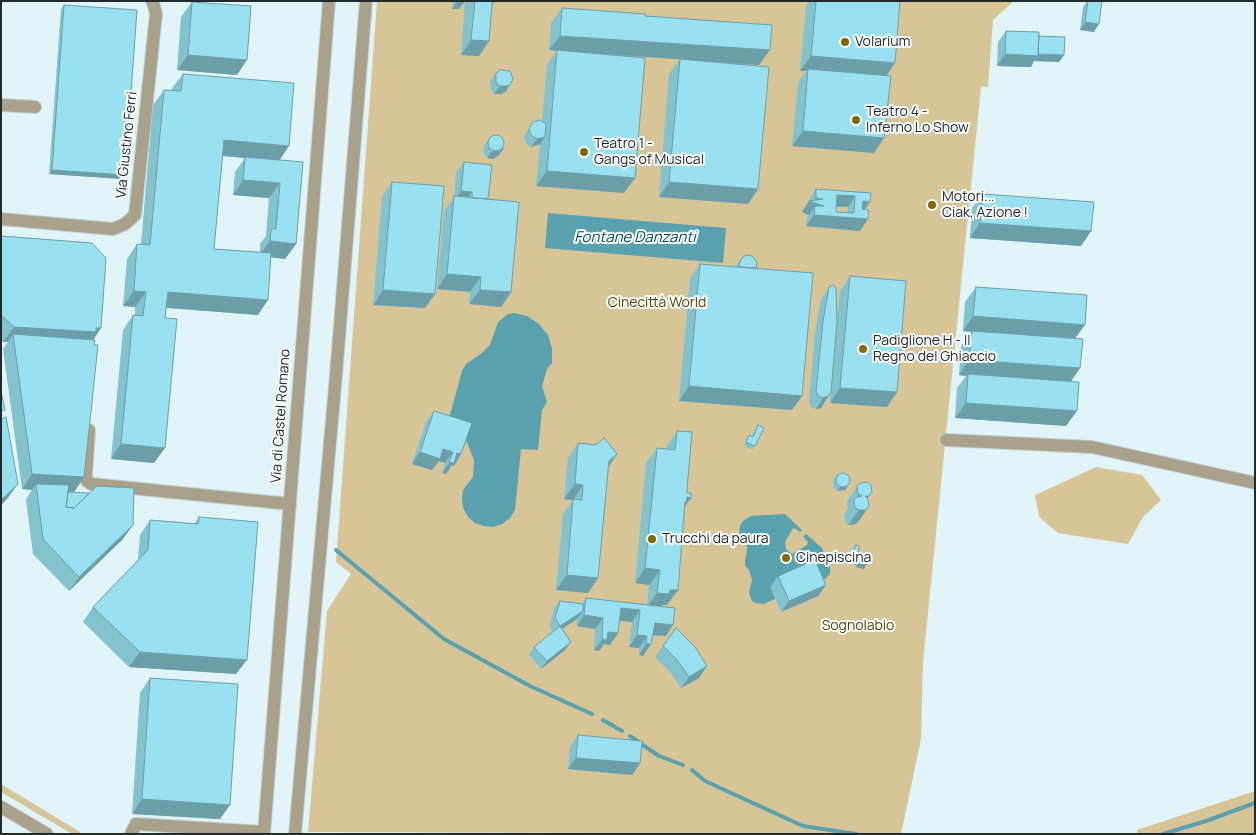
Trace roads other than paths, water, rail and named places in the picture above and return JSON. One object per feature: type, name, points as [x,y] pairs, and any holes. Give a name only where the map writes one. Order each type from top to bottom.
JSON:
[{"type":"street","name":"Via Giustino Ferri","points":[[1,219],[113,229],[125,224],[135,215],[156,14],[152,1]]},
{"type":"street","name":"Via di Castel Romano","points":[[264,833],[329,1]]},
{"type":"street","points":[[295,834],[336,375],[366,1]]},
{"type":"street","points":[[1,105],[35,107]]},
{"type":"street","points":[[89,418],[86,475],[87,480],[92,484],[290,504]]},
{"type":"street","points":[[946,440],[1092,447],[1255,482]]},
{"type":"street","points":[[1,807],[47,834]]},
{"type":"street","points":[[131,834],[136,824],[165,830],[264,833]]},
{"type":"water","name":"Fontane Danzanti","points":[[548,213],[726,228],[723,263],[545,248]]},
{"type":"water","points":[[514,313],[527,316],[539,324],[548,335],[552,349],[552,363],[547,369],[542,386],[547,402],[542,410],[538,450],[521,449],[515,510],[510,518],[502,524],[493,527],[484,526],[475,523],[468,517],[463,508],[463,490],[473,477],[474,460],[464,435],[446,429],[462,371],[466,364],[490,345],[498,322],[508,314]]},
{"type":"water","name":"Cinepiscina","points":[[785,514],[802,530],[800,532],[793,528],[785,542],[786,549],[792,554],[807,545],[808,542],[803,536],[806,534],[822,548],[830,567],[830,574],[825,579],[813,584],[771,587],[775,599],[764,604],[756,603],[752,601],[749,593],[752,580],[749,570],[745,566],[747,547],[739,535],[740,526],[743,521],[751,516]]},
{"type":"waterway","points":[[336,550],[444,639],[530,686],[592,714]]},
{"type":"waterway","points":[[603,720],[622,731]]},
{"type":"waterway","points":[[630,736],[659,756],[683,765]]},
{"type":"waterway","points":[[692,770],[705,781],[803,826],[856,834]]},
{"type":"waterway","points":[[1163,834],[1255,803]]},
{"type":"place","name":"Volarium","points":[[845,42]]},
{"type":"place","name":"Teatro 4 - Inferno Lo Show","points":[[856,120]]},
{"type":"place","name":"Teatro 1 - Gangs of Musical","points":[[584,152]]},
{"type":"place","name":"Motori... Ciak, Azione !","points":[[932,205]]},
{"type":"place","name":"Padiglione H - Il Regno del Ghiaccio","points":[[863,349]]},
{"type":"place","name":"Trucchi da paura","points":[[652,539]]},
{"type":"place","name":"Cinepiscina","points":[[786,558]]},
{"type":"park label","name":"Cinecittà World","points":[[657,303]]},
{"type":"park label","name":"Sognolabio","points":[[858,626]]}]
